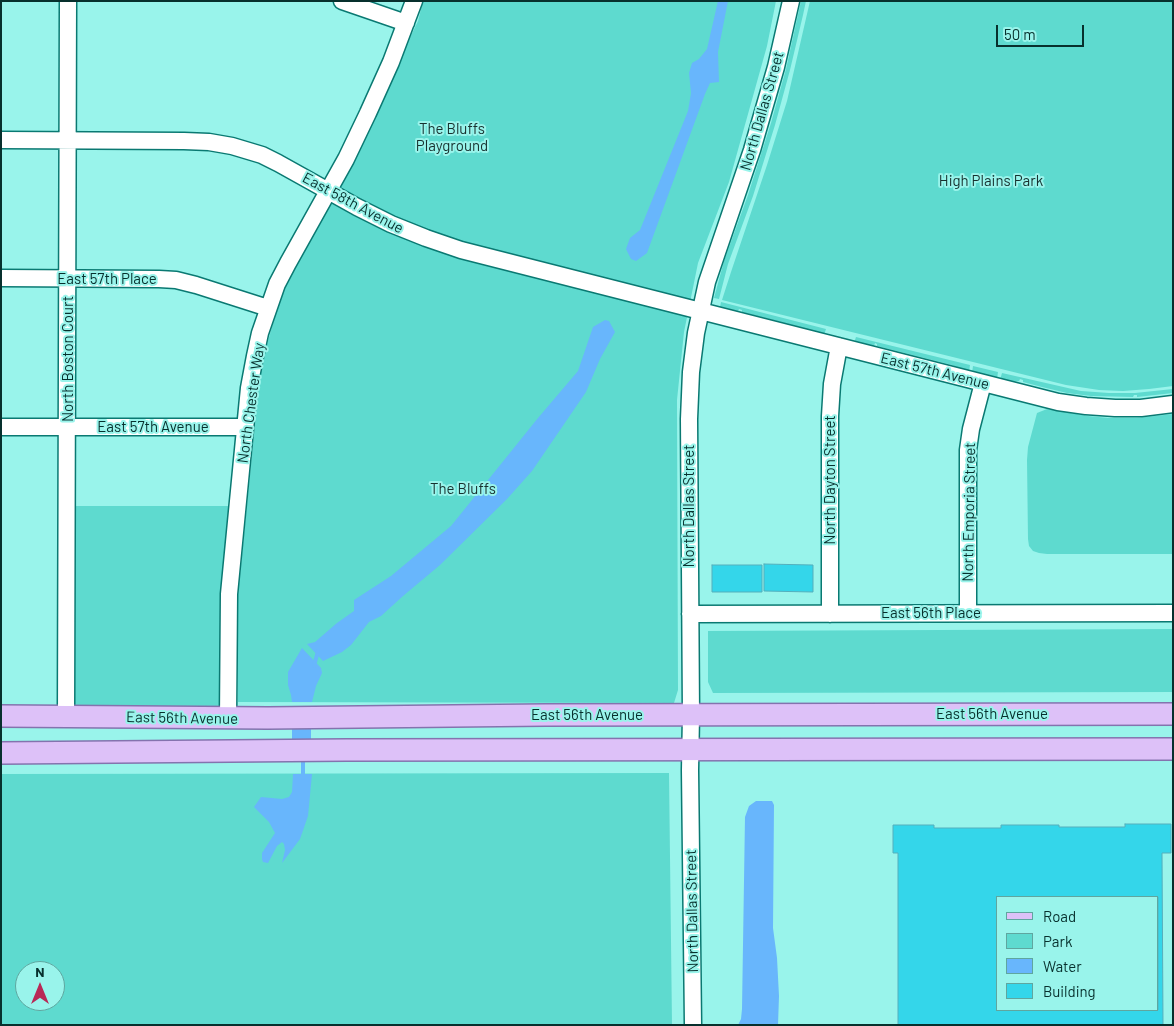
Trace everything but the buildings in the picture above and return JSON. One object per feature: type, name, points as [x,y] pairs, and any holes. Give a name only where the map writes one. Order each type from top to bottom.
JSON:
[{"type":"main road","name":"East 56th Avenue","points":[[1,716],[346,718],[545,715],[1173,714]]},
{"type":"main road","points":[[1,753],[346,750],[1173,749]]},
{"type":"street","name":"North Boston Court","points":[[66,716],[68,1]]},
{"type":"street","points":[[342,1],[406,23]]},
{"type":"street","name":"North Chester Way","points":[[228,718],[229,594],[250,383],[260,333],[277,284],[368,113],[386,74],[414,1]]},
{"type":"street","name":"North Dallas Street","points":[[693,1025],[689,406],[692,359],[700,311],[712,266],[769,94],[791,1]]},
{"type":"street","name":"East 58th Avenue","points":[[1,140],[196,141],[232,146],[262,155],[374,216],[408,232],[461,250],[700,311]]},
{"type":"street","name":"East 57th Place","points":[[1,278],[176,280],[268,308]]},
{"type":"street","name":"East 57th Avenue","points":[[700,311],[1051,400],[1086,406],[1128,408],[1173,404]]},
{"type":"street","name":"North Dayton Street","points":[[830,614],[830,416],[832,384],[839,346]]},
{"type":"street","name":"North Emporia Street","points":[[968,613],[968,450],[971,429],[983,383]]},
{"type":"street","name":"East 57th Avenue","points":[[1,427],[245,427]]},
{"type":"street","name":"East 56th Place","points":[[690,614],[1173,612]]},
{"type":"green space","name":"The Bluffs","points":[[423,1],[776,1],[767,46],[729,182],[698,263],[684,332],[677,400],[678,690],[674,703],[238,702],[237,605],[261,365],[283,289],[337,188],[418,21]]},
{"type":"green space","points":[[801,1],[806,1],[775,125],[753,196],[728,264],[719,299],[714,298],[724,261],[771,123],[786,69]]},
{"type":"green space","name":"High Plains Park","points":[[810,1],[1173,1],[1173,386],[1123,391],[1099,390],[1066,385],[722,300],[787,101]]},
{"type":"green space","points":[[721,302],[826,329],[824,335],[810,332],[804,328],[742,312],[739,309],[738,311],[720,307]]},
{"type":"green space","points":[[856,337],[970,365],[969,372],[952,365],[877,346],[875,343],[874,346],[868,346],[854,343]]},
{"type":"green space","points":[[973,366],[998,372],[997,379],[972,373]]},
{"type":"green space","points":[[1002,373],[1081,391],[1135,393],[1173,389],[1173,393],[1137,397],[1137,395],[1133,397],[1091,396],[1067,393],[1023,382],[1020,379],[1019,381],[1012,382],[1000,380]]},
{"type":"green space","points":[[1047,409],[1109,418],[1137,418],[1173,414],[1173,554],[1047,554],[1033,551],[1029,546],[1028,539],[1028,447],[1037,413]]},
{"type":"green space","points":[[73,506],[233,506],[220,710],[73,707]]},
{"type":"green space","points":[[1173,629],[1173,692],[713,693],[708,682],[708,631]]},
{"type":"green space","points":[[669,773],[672,1025],[1,1025],[1,774]]},
{"type":"water","points":[[718,1],[728,1],[718,52],[719,82],[710,83],[647,253],[636,261],[631,259],[626,249],[630,238],[640,230],[688,111],[691,93],[689,73],[692,63],[699,59],[707,49]]},
{"type":"water","points":[[605,320],[609,321],[615,332],[600,359],[586,392],[532,471],[507,499],[440,565],[381,616],[369,622],[351,645],[342,652],[323,661],[307,644],[315,642],[354,611],[354,600],[391,576],[451,526],[578,371],[593,327]]},
{"type":"water","points":[[302,648],[321,668],[322,673],[312,702],[292,702],[288,685],[288,672]]},
{"type":"water","points":[[292,729],[311,729],[311,740],[292,740]]},
{"type":"water","points":[[293,774],[312,774],[308,816],[300,839],[282,863],[285,850],[282,842],[277,846],[268,863],[263,862],[262,853],[275,833],[269,822],[254,807],[261,797],[282,799],[289,797],[292,792]]},
{"type":"water","points":[[756,801],[772,801],[774,805],[773,928],[779,996],[778,1025],[738,1025],[742,1009],[745,817],[749,806]]},
{"type":"waterway","points":[[314,666],[318,651]]},
{"type":"waterway","points":[[303,758],[303,778]]},
{"type":"park label","name":"The Bluffs Playground","points":[[452,138]]}]
